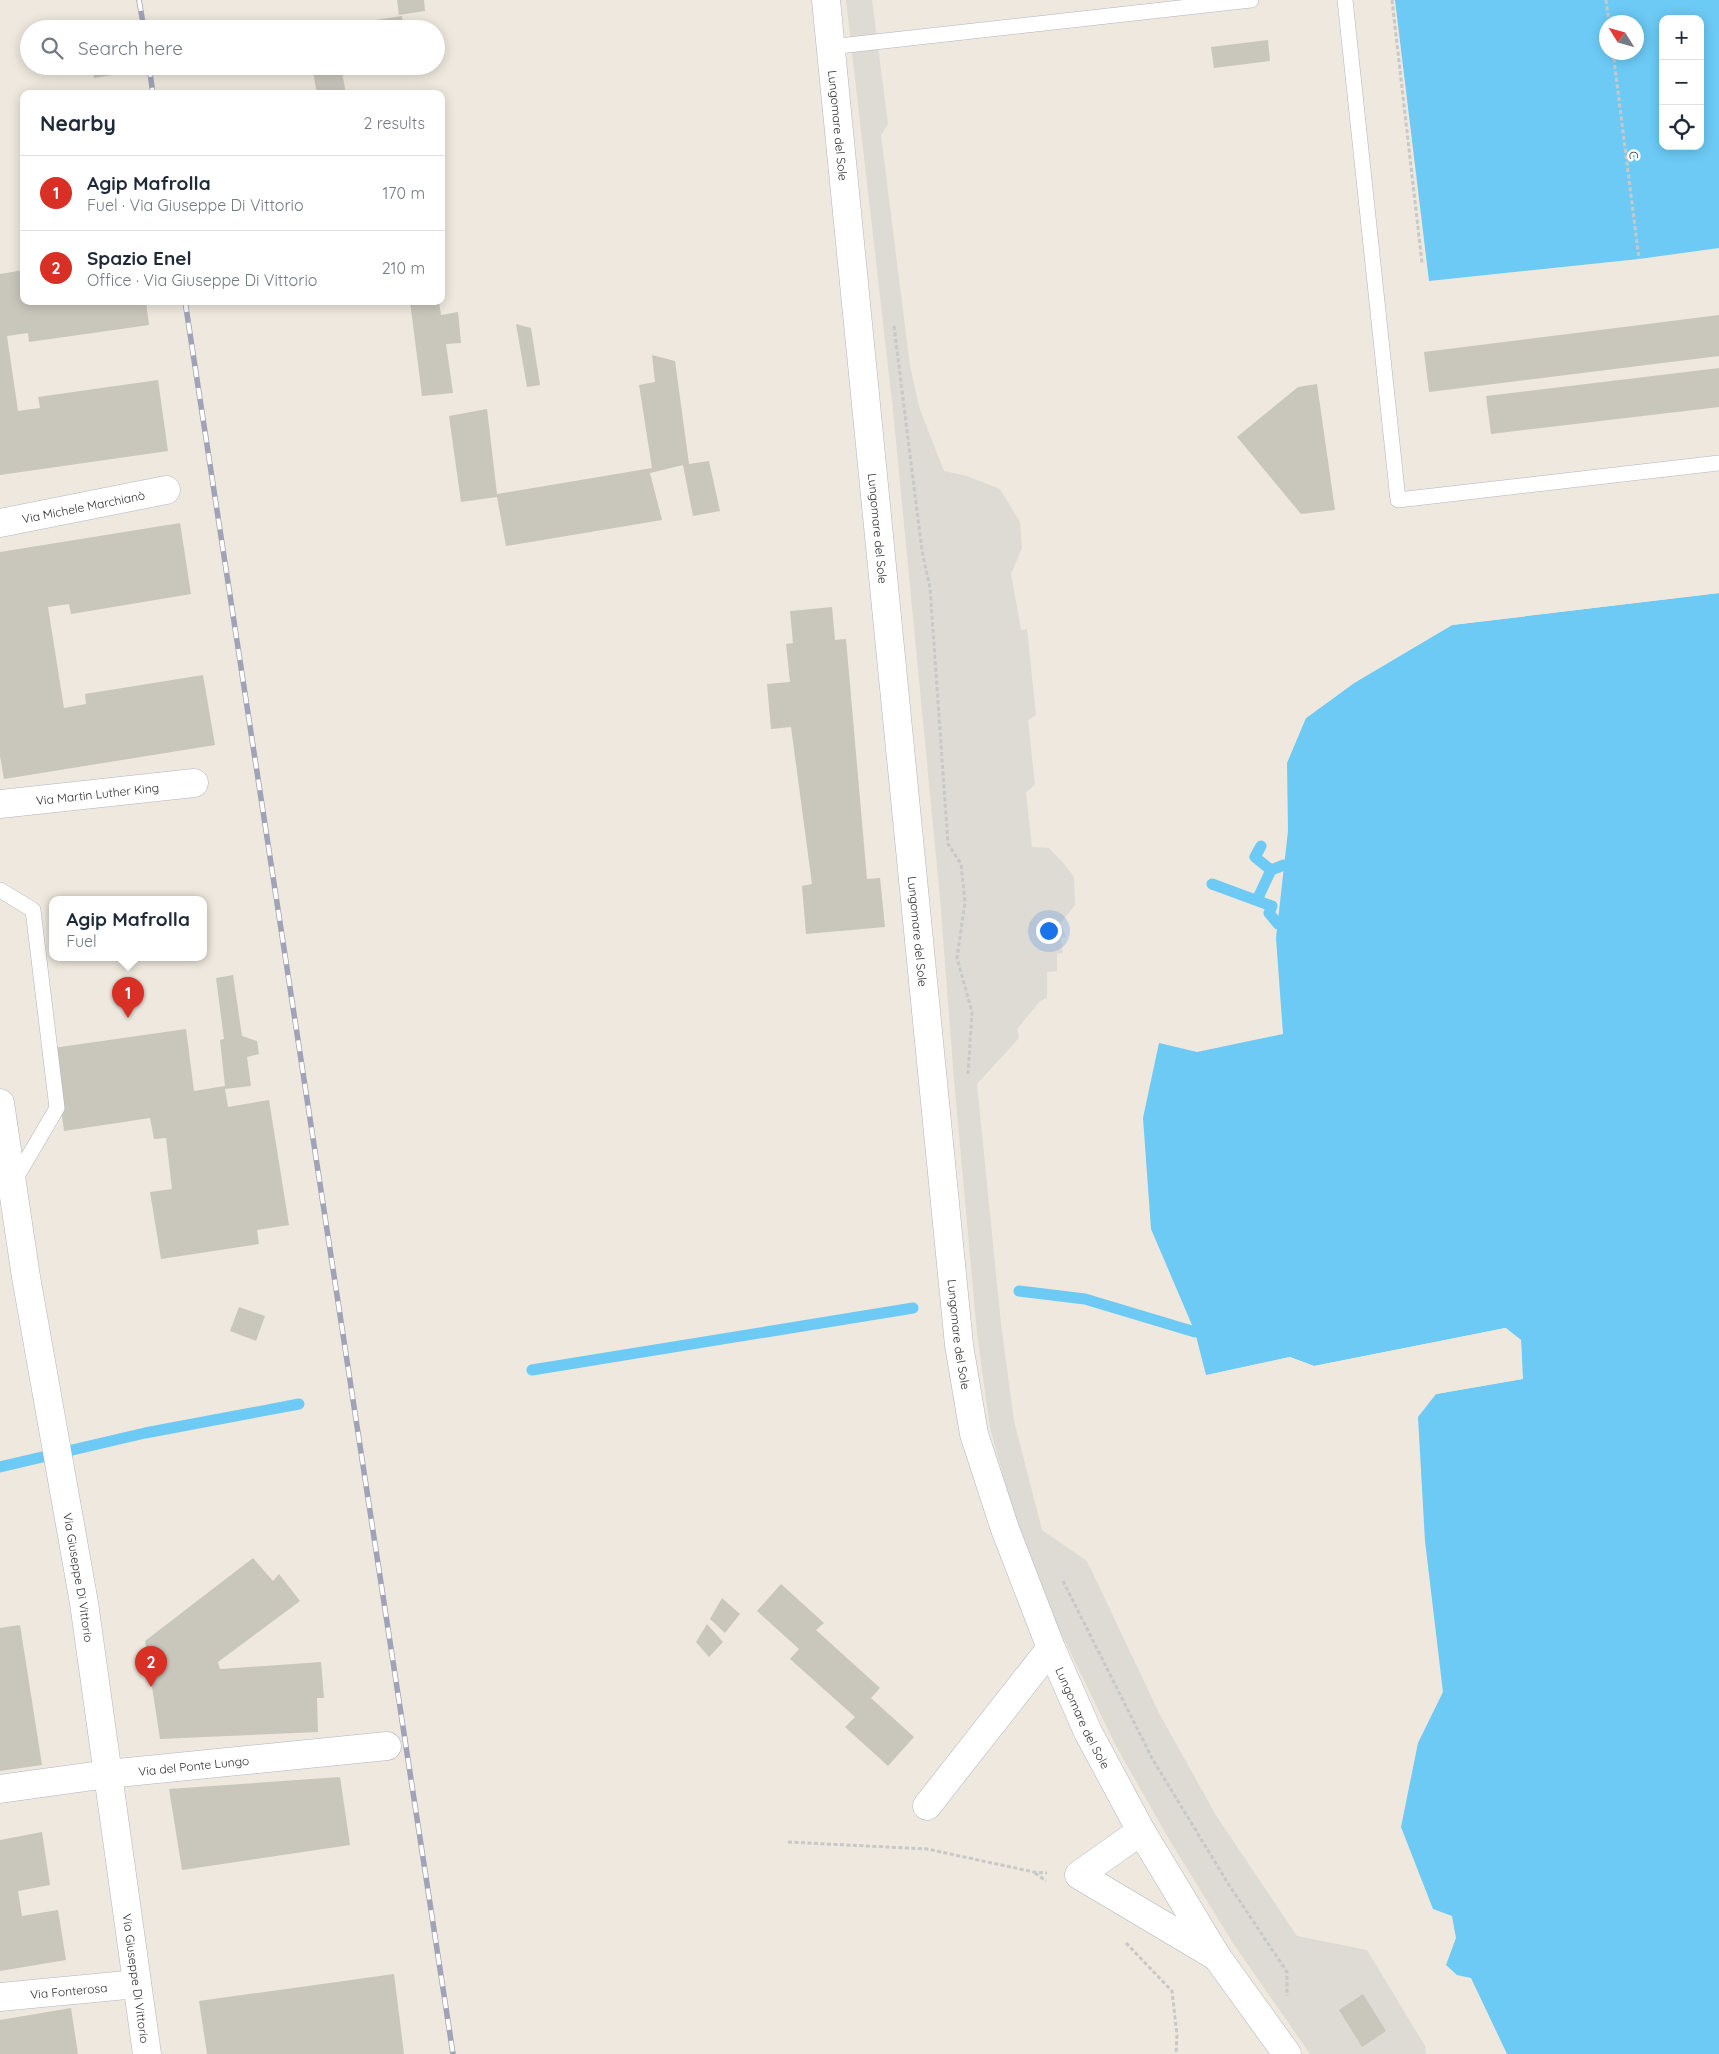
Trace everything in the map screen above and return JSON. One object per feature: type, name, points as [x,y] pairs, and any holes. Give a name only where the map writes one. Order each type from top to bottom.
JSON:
[{"type":"street","name":"Lungomare del Sole","points":[[826,0],[959,1345],[974,1434],[1005,1529],[1051,1648],[1088,1732],[1141,1831],[1217,1957],[1286,2054]]},
{"type":"street","name":"Via Michele Marchianò","points":[[0,523],[166,490]]},
{"type":"street","name":"Via Martin Luther King","points":[[0,804],[194,783]]},
{"type":"street","name":"Via Giuseppe Di Vittorio","points":[[0,1103],[26,1277],[84,1603],[147,2054]]},
{"type":"street","points":[[927,1806],[1051,1648]]},
{"type":"street","name":"Via del Ponte Lungo","points":[[0,1789],[108,1774],[387,1746]]},
{"type":"street","points":[[1079,1875],[1141,1831]]},
{"type":"street","name":"Lungomare del Sole","points":[[1079,1875],[1217,1957]]},
{"type":"street","name":"Via Fonterosa","points":[[0,1997],[137,1984]]},
{"type":"lane","points":[[830,47],[1251,0]]},
{"type":"lane","points":[[1345,0],[1398,500],[1719,463]]},
{"type":"lane","points":[[0,890],[33,910],[57,1108],[12,1185]]},
{"type":"path","points":[[1392,0],[1422,263]]},
{"type":"path","points":[[1606,0],[1608,15]]},
{"type":"path","name":"C","points":[[1614,60],[1638,259]]},
{"type":"path","points":[[893,316],[922,551],[930,588],[948,844],[961,864],[965,902],[957,958],[972,1012],[967,1080]]},
{"type":"path","points":[[1062,1580],[1153,1760],[1229,1885],[1287,1972],[1286,1996],[1292,2004]]},
{"type":"path","points":[[788,1842],[927,1849],[1034,1872],[1079,1875]]},
{"type":"path","points":[[1034,1872],[1050,1884]]},
{"type":"path","points":[[1120,1938],[1172,1991],[1177,2035],[1176,2054]]},
{"type":"shaded area","points":[[846,0],[872,0],[888,124],[881,135],[910,366],[919,407],[944,471],[967,476],[1000,489],[1020,522],[1022,548],[1011,574],[1021,630],[1027,629],[1036,715],[1028,720],[1035,785],[1026,792],[1032,847],[1049,848],[1074,877],[1075,905],[1061,923],[1066,937],[1061,938],[1063,953],[1057,954],[1057,971],[1047,972],[1047,998],[1040,1001],[1017,1029],[1019,1038],[977,1084],[1001,1324],[1014,1421],[1042,1530],[1087,1561],[1160,1715],[1217,1817],[1297,1936],[1367,1950],[1425,2046],[1426,2054],[1310,2054],[1233,1943],[1170,1841],[1116,1746],[1058,1627],[1021,1540],[990,1428],[977,1333],[940,898],[893,410]]},
{"type":"water","points":[[1395,0],[1719,0],[1719,248],[1639,259],[1429,281]]},
{"type":"water","points":[[1719,593],[1719,2054],[1507,2054],[1471,1978],[1457,1975],[1446,1965],[1456,1938],[1452,1916],[1433,1909],[1401,1827],[1418,1743],[1443,1692],[1425,1541],[1418,1417],[1436,1394],[1522,1379],[1521,1340],[1505,1328],[1314,1366],[1290,1357],[1206,1375],[1195,1332],[1151,1229],[1143,1118],[1159,1043],[1197,1052],[1283,1034],[1276,938],[1288,831],[1287,763],[1306,718],[1354,683],[1452,625]]},
{"type":"pier","points":[[1719,590],[1719,593],[1452,625],[1354,683],[1306,718],[1305,716],[1352,681],[1452,623]]},
{"type":"pier","points":[[1506,1328],[1521,1340],[1523,1379],[1436,1394],[1435,1392],[1520,1377],[1518,1341],[1505,1331],[1315,1369],[1290,1360],[1207,1377],[1204,1376],[1290,1357],[1314,1366]]},
{"type":"building","points":[[397,0],[424,0],[425,11],[399,15]]},
{"type":"building","points":[[402,16],[402,20],[376,20]]},
{"type":"building","points":[[1268,40],[1270,61],[1214,68],[1211,47]]},
{"type":"building","points":[[94,75],[111,75],[94,78]]},
{"type":"building","points":[[314,75],[343,75],[345,90],[316,90]]},
{"type":"building","points":[[20,271],[20,305],[146,305],[149,325],[29,342],[28,333],[7,336],[18,411],[40,408],[38,397],[158,380],[168,451],[0,475],[0,274]]},
{"type":"building","points":[[411,305],[440,305],[441,315],[458,312],[461,343],[446,344],[453,393],[422,396]]},
{"type":"building","points":[[1719,315],[1719,356],[1429,392],[1424,352]]},
{"type":"building","points":[[516,324],[531,328],[540,385],[527,387]]},
{"type":"building","points":[[652,355],[675,361],[689,464],[709,461],[720,511],[693,516],[683,465],[650,473],[662,520],[506,546],[497,497],[461,502],[449,416],[487,409],[497,494],[652,468],[639,385],[655,382]]},
{"type":"building","points":[[1719,368],[1719,407],[1491,434],[1486,396]]},
{"type":"building","points":[[1317,384],[1335,510],[1301,514],[1237,437],[1298,387]]},
{"type":"building","points":[[180,523],[191,594],[71,614],[69,604],[48,607],[64,708],[86,704],[85,694],[203,675],[215,745],[4,779],[0,756],[0,552]]},
{"type":"building","points":[[832,607],[835,640],[846,639],[867,879],[880,878],[885,927],[806,934],[802,886],[812,884],[791,727],[771,729],[767,684],[790,682],[786,644],[793,643],[790,611]]},
{"type":"building","points":[[233,975],[242,1036],[257,1041],[259,1054],[247,1057],[251,1086],[225,1089],[228,1107],[269,1100],[289,1225],[257,1230],[259,1244],[161,1259],[150,1192],[172,1189],[166,1138],[154,1139],[150,1118],[64,1131],[53,1048],[186,1029],[194,1091],[225,1086],[220,1040],[224,1039],[216,978]]},
{"type":"building","points":[[239,1307],[265,1316],[256,1341],[230,1331]]},
{"type":"building","points":[[253,1558],[273,1581],[279,1574],[300,1601],[218,1662],[220,1669],[321,1662],[324,1698],[317,1698],[318,1732],[160,1739],[145,1641]]},
{"type":"building","points":[[781,1584],[824,1623],[816,1630],[880,1688],[871,1698],[914,1737],[888,1766],[845,1727],[855,1717],[790,1659],[799,1649],[757,1611]]},
{"type":"building","points":[[722,1598],[740,1614],[725,1633],[710,1619]]},
{"type":"building","points":[[707,1624],[723,1642],[709,1657],[696,1642]]},
{"type":"building","points":[[20,1625],[42,1765],[0,1771],[0,1628]]},
{"type":"building","points":[[340,1777],[350,1845],[182,1870],[169,1789]]},
{"type":"building","points":[[42,1832],[50,1885],[18,1891],[22,1916],[58,1910],[66,1960],[0,1971],[0,1840]]},
{"type":"building","points":[[394,1974],[404,2054],[207,2054],[199,2001]]},
{"type":"building","points":[[1363,1994],[1386,2031],[1362,2047],[1339,2010]]},
{"type":"building","points":[[71,2008],[78,2054],[0,2054],[0,2020]]},
{"type":"waterway","points":[[1261,846],[1255,857],[1271,870],[1284,865]]},
{"type":"waterway","points":[[1257,900],[1271,870]]},
{"type":"waterway","points":[[1212,884],[1272,906],[1269,913],[1278,924]]},
{"type":"waterway","points":[[1019,1291],[1085,1299],[1195,1332]]},
{"type":"waterway","points":[[532,1370],[913,1308]]},
{"type":"waterway","points":[[0,1467],[145,1433],[299,1404]]},
{"type":"railway","points":[[139,0],[142,20]]},
{"type":"railway","points":[[150,75],[152,90]]},
{"type":"railway","points":[[186,305],[453,2054]]},
{"type":"place","name":"Agip Mafrolla","points":[[128,1018]]},
{"type":"place","name":"Spazio Enel","points":[[151,1687]]}]
